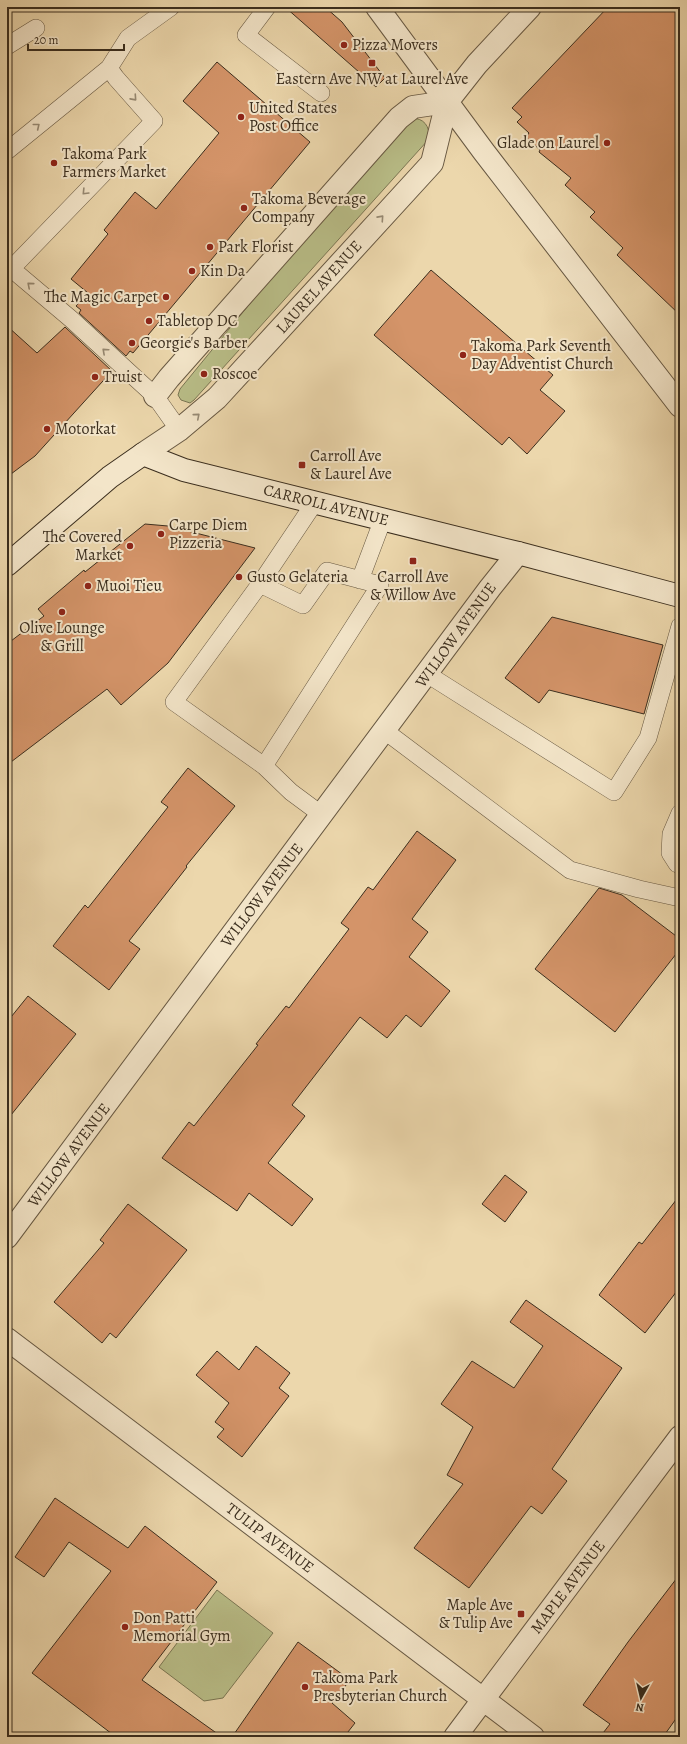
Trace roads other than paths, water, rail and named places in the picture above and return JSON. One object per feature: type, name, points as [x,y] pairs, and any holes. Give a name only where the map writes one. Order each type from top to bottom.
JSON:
[{"type":"street","points":[[377,7],[447,102],[680,406]]},
{"type":"street","points":[[155,396],[169,378],[399,118],[413,107],[447,102],[477,64],[530,7]]},
{"type":"street","name":"LAUREL AVENUE","points":[[143,454],[179,430],[217,398],[432,163],[447,102]]},
{"type":"street","points":[[7,564],[110,476],[143,454]]},
{"type":"street","name":"CARROLL AVENUE","points":[[143,454],[184,470],[518,553],[680,596]]},
{"type":"street","name":"WILLOW AVENUE","points":[[7,1237],[428,674],[490,588],[518,553]]},
{"type":"street","name":"TULIP AVENUE","points":[[7,1339],[533,1737]]},
{"type":"street","name":"MAPLE AVENUE","points":[[455,1737],[680,1437]]},
{"type":"lane","points":[[7,151],[109,68],[128,38],[171,7]]},
{"type":"lane","points":[[267,7],[246,35],[321,93]]},
{"type":"lane","points":[[7,46],[36,28]]},
{"type":"lane","points":[[109,68],[154,121],[9,267],[155,396],[179,430]]},
{"type":"lane","points":[[315,502],[260,584],[174,702],[264,766],[291,792],[322,815]]},
{"type":"lane","points":[[360,580],[383,519]]},
{"type":"lane","points":[[260,584],[303,605],[327,571],[380,585],[264,766]]},
{"type":"lane","points":[[428,674],[614,792],[648,738],[680,626]]},
{"type":"lane","points":[[385,731],[570,870],[639,889],[680,898]]},
{"type":"lane","points":[[677,864],[670,853],[671,834],[680,812]]},
{"type":"place","name":"Pizza Movers","points":[[344,45]]},
{"type":"place","name":"Eastern Ave NW at Laurel Ave","points":[[372,63]]},
{"type":"place","name":"United States Post Office","points":[[241,117]]},
{"type":"place","name":"Glade on Laurel","points":[[607,143]]},
{"type":"place","name":"Takoma Park Farmers Market","points":[[54,163]]},
{"type":"place","name":"Takoma Beverage Company","points":[[244,208]]},
{"type":"place","name":"Park Florist","points":[[210,247]]},
{"type":"place","name":"Kin Da","points":[[192,271]]},
{"type":"place","name":"The Magic Carpet","points":[[166,297]]},
{"type":"place","name":"Tabletop DC","points":[[149,321]]},
{"type":"place","name":"Georgie's Barber","points":[[132,343]]},
{"type":"place","name":"Takoma Park Seventh Day Adventist Church","points":[[463,355]]},
{"type":"place","name":"Roscoe","points":[[204,374]]},
{"type":"place","name":"Truist","points":[[95,377]]},
{"type":"place","name":"Motorkat","points":[[47,429]]},
{"type":"place","name":"Carroll Ave & Laurel Ave","points":[[302,465]]},
{"type":"place","name":"Carpe Diem Pizzeria","points":[[161,534]]},
{"type":"place","name":"The Covered Market","points":[[130,546]]},
{"type":"place","name":"Carroll Ave & Willow Ave","points":[[413,561]]},
{"type":"place","name":"Gusto Gelateria","points":[[239,577]]},
{"type":"place","name":"Muoi Tieu","points":[[88,586]]},
{"type":"place","name":"Olive Lounge & Grill","points":[[62,612]]},
{"type":"place","name":"Maple Ave & Tulip Ave","points":[[521,1614]]},
{"type":"place","name":"Don Patti Memorial Gym","points":[[125,1627]]},
{"type":"place","name":"Takoma Park Presbyterian Church","points":[[305,1687]]}]
